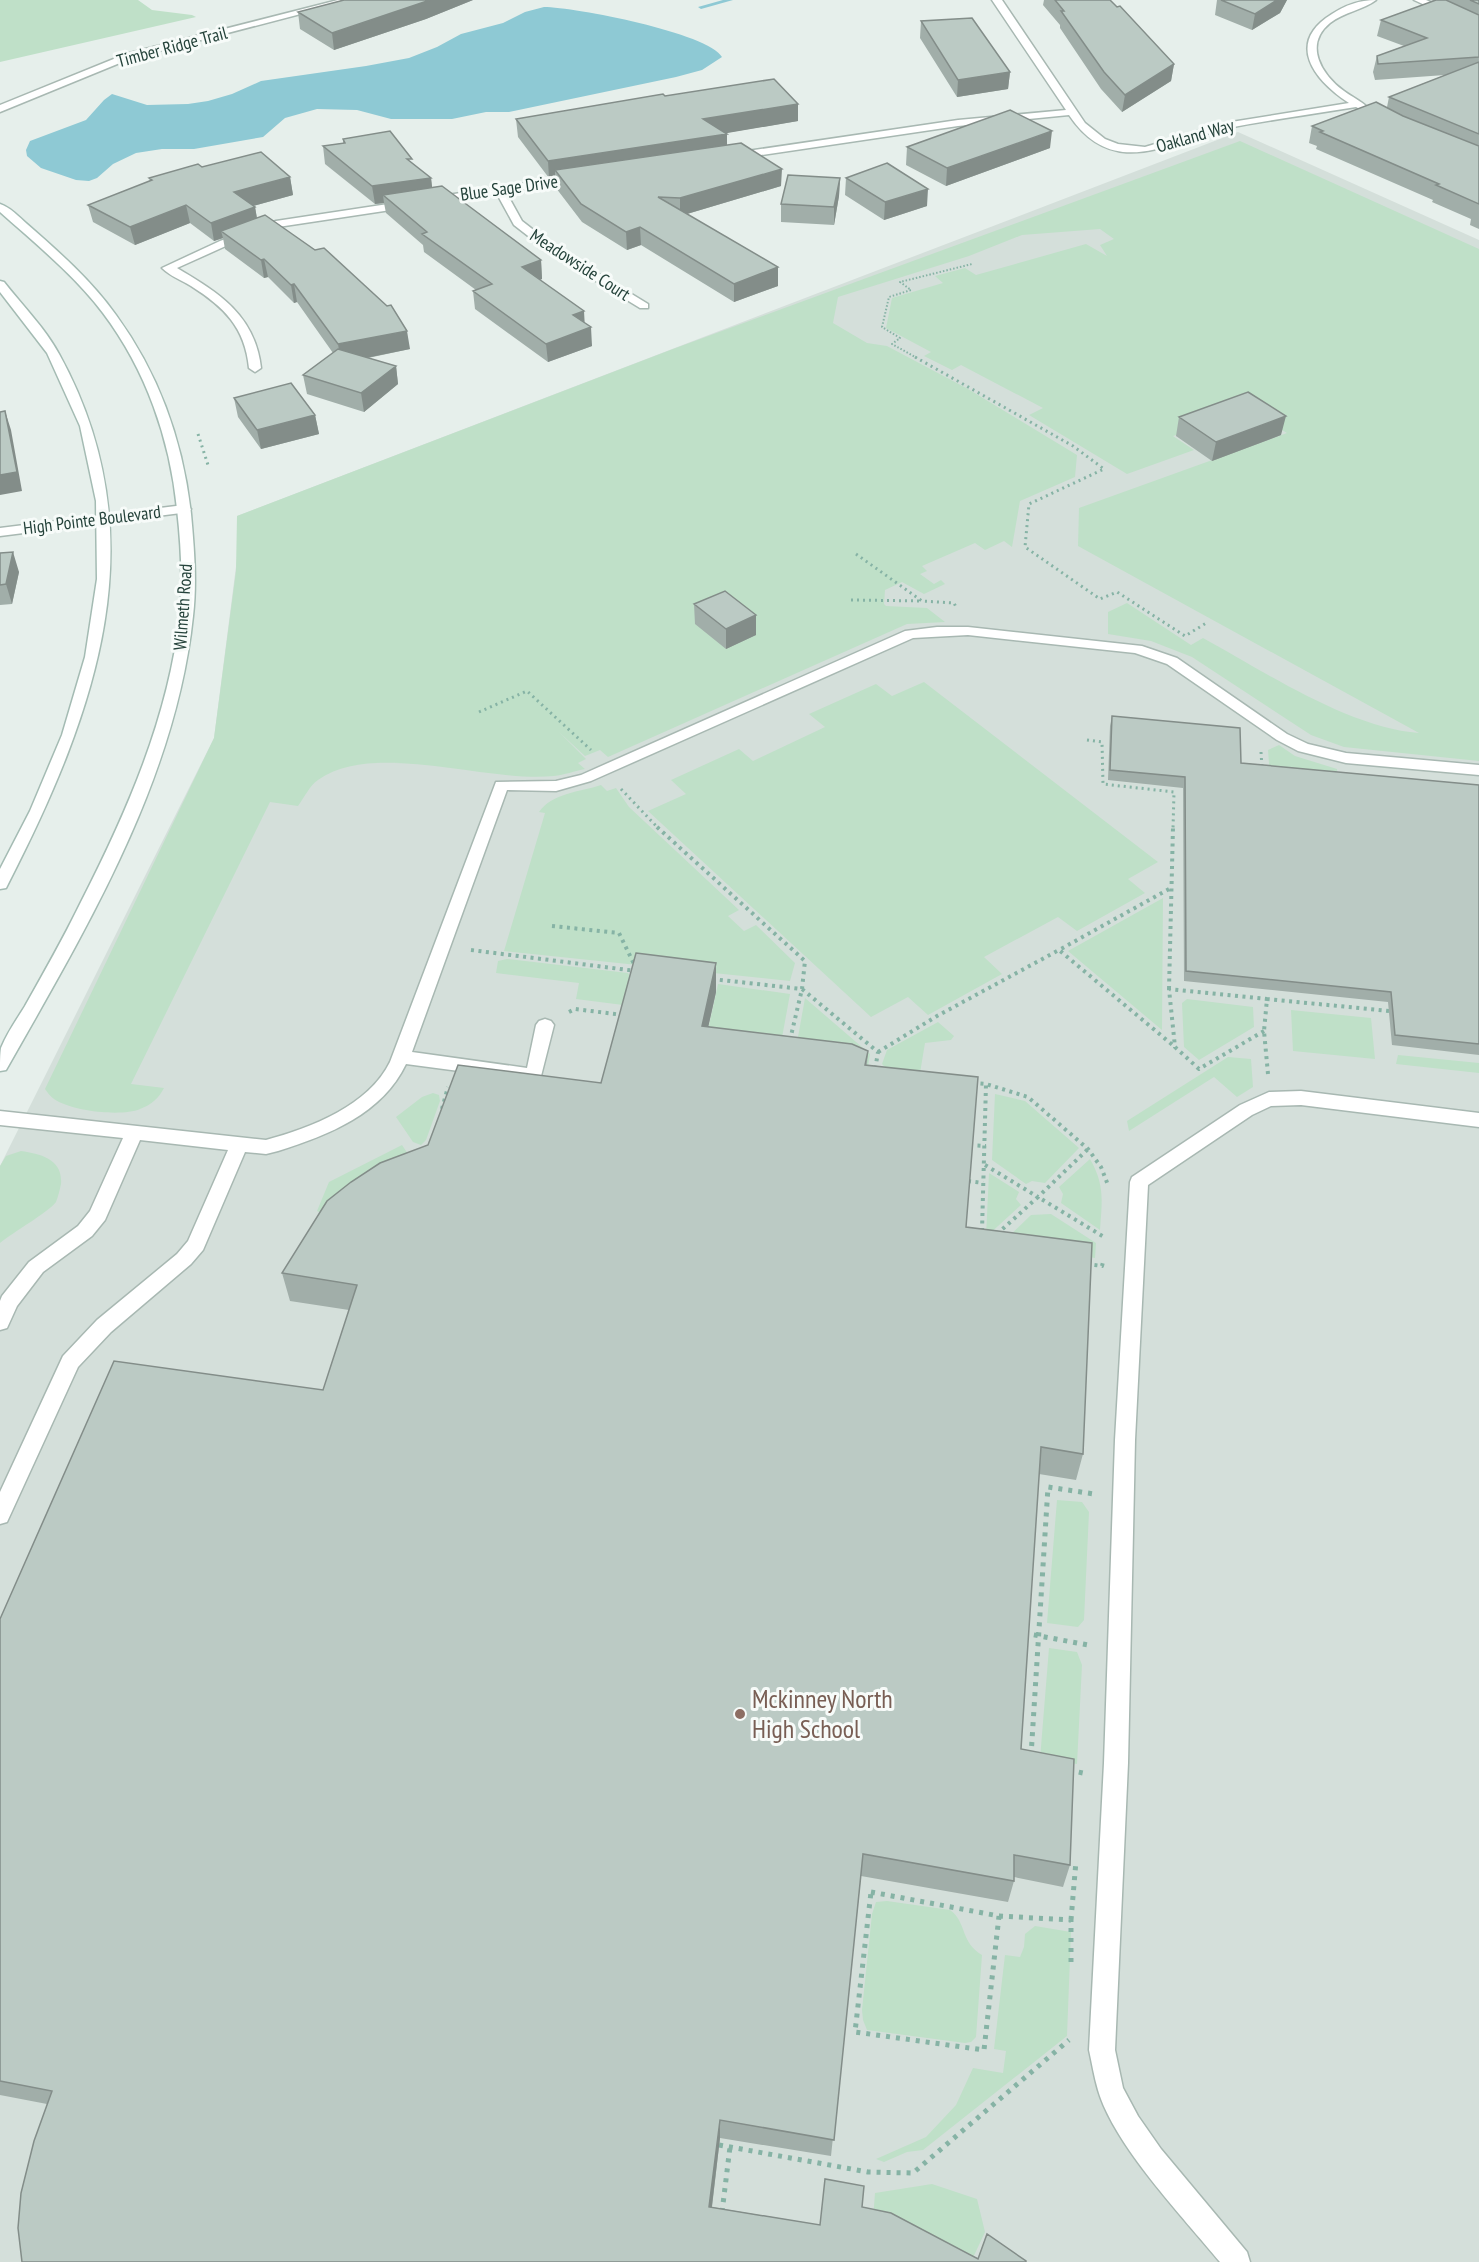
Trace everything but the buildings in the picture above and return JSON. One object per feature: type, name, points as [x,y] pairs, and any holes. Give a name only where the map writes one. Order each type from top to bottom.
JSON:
[{"type":"street","name":"Timber Ridge Trail","points":[[0,109],[129,56],[349,0]]},
{"type":"street","name":"Oakland Way","points":[[997,0],[1081,125],[1101,141],[1116,147],[1135,151],[1154,148],[1196,134],[1242,123],[1358,104]]},
{"type":"street","points":[[1370,111],[1337,92],[1322,78],[1311,59],[1311,46],[1316,33],[1327,21],[1351,6],[1371,0]]},
{"type":"street","points":[[1418,0],[1479,27]]},
{"type":"street","points":[[723,157],[958,123],[1071,112]]},
{"type":"street","name":"Blue Sage Drive","points":[[255,368],[252,345],[231,313],[208,292],[168,268],[224,243],[276,224],[594,176]]},
{"type":"street","name":"Meadowside Court","points":[[500,190],[518,223],[554,251],[644,306]]},
{"type":"street","name":"Wilmeth Road","points":[[0,207],[90,291],[119,327],[153,387],[175,453],[184,509],[188,585],[186,626],[167,710],[119,843],[88,908],[0,1065]]},
{"type":"street","points":[[0,284],[37,328],[70,383],[93,451],[105,519],[105,586],[99,628],[88,675],[62,758],[26,836],[0,884]]},
{"type":"street","name":"High Pointe Boulevard","points":[[0,532],[184,509]]},
{"type":"street","points":[[0,1118],[266,1147],[291,1141],[367,1102],[391,1078],[401,1057],[501,785],[556,786],[586,778],[899,638],[937,631],[968,632],[1117,645],[1154,653],[1172,661],[1282,737],[1303,748],[1346,758],[1479,770]]},
{"type":"street","points":[[401,1057],[534,1075],[545,1025]]},
{"type":"street","points":[[1237,2262],[1152,2158],[1129,2125],[1111,2091],[1102,2050],[1116,1763],[1125,1440],[1139,1182],[1246,1110],[1269,1099],[1301,1098],[1479,1120]]},
{"type":"street","points":[[0,1322],[9,1302],[36,1267],[85,1231],[98,1215],[135,1132]]},
{"type":"street","points":[[0,1515],[70,1362],[104,1326],[184,1259],[196,1245],[240,1143]]},
{"type":"path","points":[[972,264],[900,282],[911,290],[889,297],[882,327],[900,338],[892,344],[1073,446],[1104,469],[1029,504],[1025,547],[1100,599],[1117,592],[1185,636],[1208,622]]},
{"type":"path","points":[[856,554],[922,601]]},
{"type":"path","points":[[851,600],[954,603],[968,632]]},
{"type":"path","points":[[479,712],[527,691],[608,768],[615,781],[637,808],[805,962],[802,989],[788,1046]]},
{"type":"path","points":[[1087,740],[1102,742],[1103,783],[1174,792],[1169,988],[1175,1047]]},
{"type":"path","points":[[878,1052],[937,1016],[1170,888]]},
{"type":"path","points":[[552,926],[619,933],[638,971]]},
{"type":"path","points":[[441,946],[638,971]]},
{"type":"path","points":[[1059,950],[1199,1069],[1264,1030]]},
{"type":"path","points":[[634,980],[638,971]]},
{"type":"path","points":[[708,978],[802,989],[878,1052]]},
{"type":"path","points":[[1169,988],[1389,1011]]},
{"type":"path","points":[[1267,999],[1264,1030],[1269,1099]]},
{"type":"path","points":[[545,1025],[575,1009],[622,1016],[625,1007]]},
{"type":"path","points":[[878,1052],[875,1072],[884,1073]]},
{"type":"path","points":[[439,1117],[455,1064]]},
{"type":"path","points":[[965,1082],[986,1084],[1028,1097],[1089,1149],[1108,1183],[1107,1194]]},
{"type":"path","points":[[982,1238],[986,1084]]},
{"type":"path","points":[[970,1145],[986,1146]]},
{"type":"path","points":[[990,1241],[1089,1149]]},
{"type":"path","points":[[985,1165],[1104,1237]]},
{"type":"path","points":[[968,1181],[983,1183]]},
{"type":"path","points":[[1104,1247],[1105,1226]]},
{"type":"path","points":[[1080,1263],[1102,1266],[1103,1257]]},
{"type":"path","points":[[1030,1763],[1048,1487],[1094,1493],[1094,1505]]},
{"type":"path","points":[[1024,1633],[1089,1645],[1089,1633]]},
{"type":"path","points":[[1062,1769],[1083,1773]]},
{"type":"path","points":[[999,1916],[984,2050],[855,2032],[871,1892],[999,1916],[1071,1920],[1071,1968]]},
{"type":"path","points":[[719,2145],[868,2172],[913,2173],[1070,2039],[1070,2027]]},
{"type":"path","points":[[720,2224],[730,2147]]},
{"type":"shaded area","name":"Mckinney North High School","points":[[1238,132],[1479,240],[1479,2262],[0,2262],[0,1166],[214,738],[238,551],[237,516]]},
{"type":"green space","points":[[0,0],[138,0],[152,10],[196,17],[0,62]]},
{"type":"green space","points":[[1240,141],[1479,249],[1479,761],[1344,747],[1311,735],[1192,657],[1151,641],[1108,634],[1108,612],[1127,603],[1191,645],[1203,638],[1280,682],[1336,710],[1392,729],[1419,733],[1078,546],[1079,508],[1287,433],[1251,411],[1173,436],[1194,450],[1127,474],[1029,415],[1043,408],[961,365],[952,370],[924,356],[931,352],[886,328],[892,298],[943,283],[935,276],[965,268],[976,275],[1086,244],[1107,256],[1100,245],[1114,239],[1100,229],[1022,235],[969,256],[838,297],[833,323],[867,343],[887,346],[968,389],[1077,455],[1075,477],[1020,501],[1012,547],[1004,541],[985,550],[975,543],[922,566],[927,571],[920,574],[934,584],[941,580],[945,584],[924,594],[902,582],[885,590],[884,604],[886,606],[927,608],[945,622],[907,624],[608,757],[600,750],[585,756],[559,732],[586,759],[578,763],[585,769],[562,775],[526,777],[399,763],[369,763],[341,769],[318,780],[298,806],[270,802],[131,1084],[164,1088],[160,1095],[140,1109],[109,1113],[72,1107],[54,1099],[48,1093],[45,1089],[214,738],[236,571],[237,516],[673,349]]},
{"type":"green space","points":[[924,682],[1158,862],[1128,879],[1145,893],[1077,931],[1058,917],[984,957],[1002,974],[928,1015],[908,997],[871,1017],[648,811],[686,794],[671,780],[739,749],[753,761],[825,727],[809,714],[876,684],[892,696]]},
{"type":"green space","points":[[1279,745],[1295,756],[1337,769],[1338,782],[1270,776],[1268,750]]},
{"type":"green space","points":[[601,785],[607,791],[616,788],[629,807],[739,910],[728,916],[744,931],[756,925],[795,963],[790,981],[504,951],[545,813],[539,812],[559,797]]},
{"type":"green space","points":[[1163,898],[1162,1030],[1068,951]]},
{"type":"green space","points":[[507,959],[628,973],[631,977],[623,1005],[576,999],[579,983],[496,973],[498,961]]},
{"type":"green space","points":[[718,984],[790,994],[779,1054],[706,1039]]},
{"type":"green space","points":[[805,998],[870,1054],[866,1080],[793,1065]]},
{"type":"green space","points":[[1187,999],[1253,1007],[1254,1027],[1199,1060],[1184,1047],[1182,1003]]},
{"type":"green space","points":[[1291,1010],[1371,1018],[1375,1059],[1293,1051]]},
{"type":"green space","points":[[938,1022],[954,1036],[951,1040],[925,1043],[920,1073],[888,1070],[882,1064],[887,1050]]},
{"type":"green space","points":[[1398,1055],[1479,1063],[1479,1073],[1396,1064]]},
{"type":"green space","points":[[1228,1057],[1251,1059],[1253,1087],[1237,1097],[1214,1077],[1129,1131],[1127,1121]]},
{"type":"green space","points":[[433,1093],[439,1095],[440,1101],[426,1140],[421,1145],[413,1142],[396,1117],[422,1097]]},
{"type":"green space","points":[[995,1094],[1025,1101],[1079,1148],[1045,1183],[1032,1181],[1026,1184],[992,1160]]},
{"type":"green space","points":[[402,1145],[410,1157],[323,1214],[317,1211],[329,1182]]},
{"type":"green space","points":[[21,1151],[43,1156],[54,1163],[61,1176],[61,1184],[56,1202],[52,1206],[0,1243],[0,1166],[6,1156]]},
{"type":"green space","points":[[1090,1159],[1100,1185],[1102,1202],[1100,1230],[1061,1203],[1063,1194],[1059,1187]]},
{"type":"green space","points":[[989,1173],[1019,1192],[1016,1199],[1021,1205],[986,1237]]},
{"type":"green space","points":[[1051,1214],[1096,1243],[1095,1258],[1001,1244],[1031,1215]]},
{"type":"green space","points":[[1057,1500],[1082,1502],[1089,1512],[1084,1620],[1078,1627],[1047,1623]]},
{"type":"green space","points":[[1049,1648],[1077,1652],[1082,1665],[1077,1764],[1040,1759]]},
{"type":"green space","points":[[887,1901],[950,1910],[959,1920],[970,1944],[982,1955],[976,2037],[971,2042],[867,2030],[862,2010],[872,1914],[876,1902]]},
{"type":"green space","points":[[1035,1926],[1071,1932],[1067,2036],[923,2150],[907,2152],[884,2162],[876,2159],[926,2137],[956,2105],[973,2068],[1003,2073],[1006,2051],[994,2049],[1005,1955],[1020,1957],[1025,1934]]},
{"type":"green space","points":[[932,2184],[977,2199],[985,2232],[971,2262],[873,2219],[875,2193]]},
{"type":"water","points":[[544,7],[610,16],[668,31],[712,48],[722,57],[702,70],[676,77],[509,112],[486,112],[452,119],[391,119],[357,110],[317,109],[285,118],[263,137],[194,149],[162,149],[136,153],[113,164],[97,178],[89,181],[76,180],[41,168],[27,156],[26,150],[30,141],[86,120],[112,94],[147,105],[208,101],[232,94],[261,81],[409,58],[461,34],[503,23],[525,12]]},
{"type":"waterway","points":[[701,7],[730,0]]},
{"type":"place","name":"Mckinney North High School","points":[[740,1714]]}]
